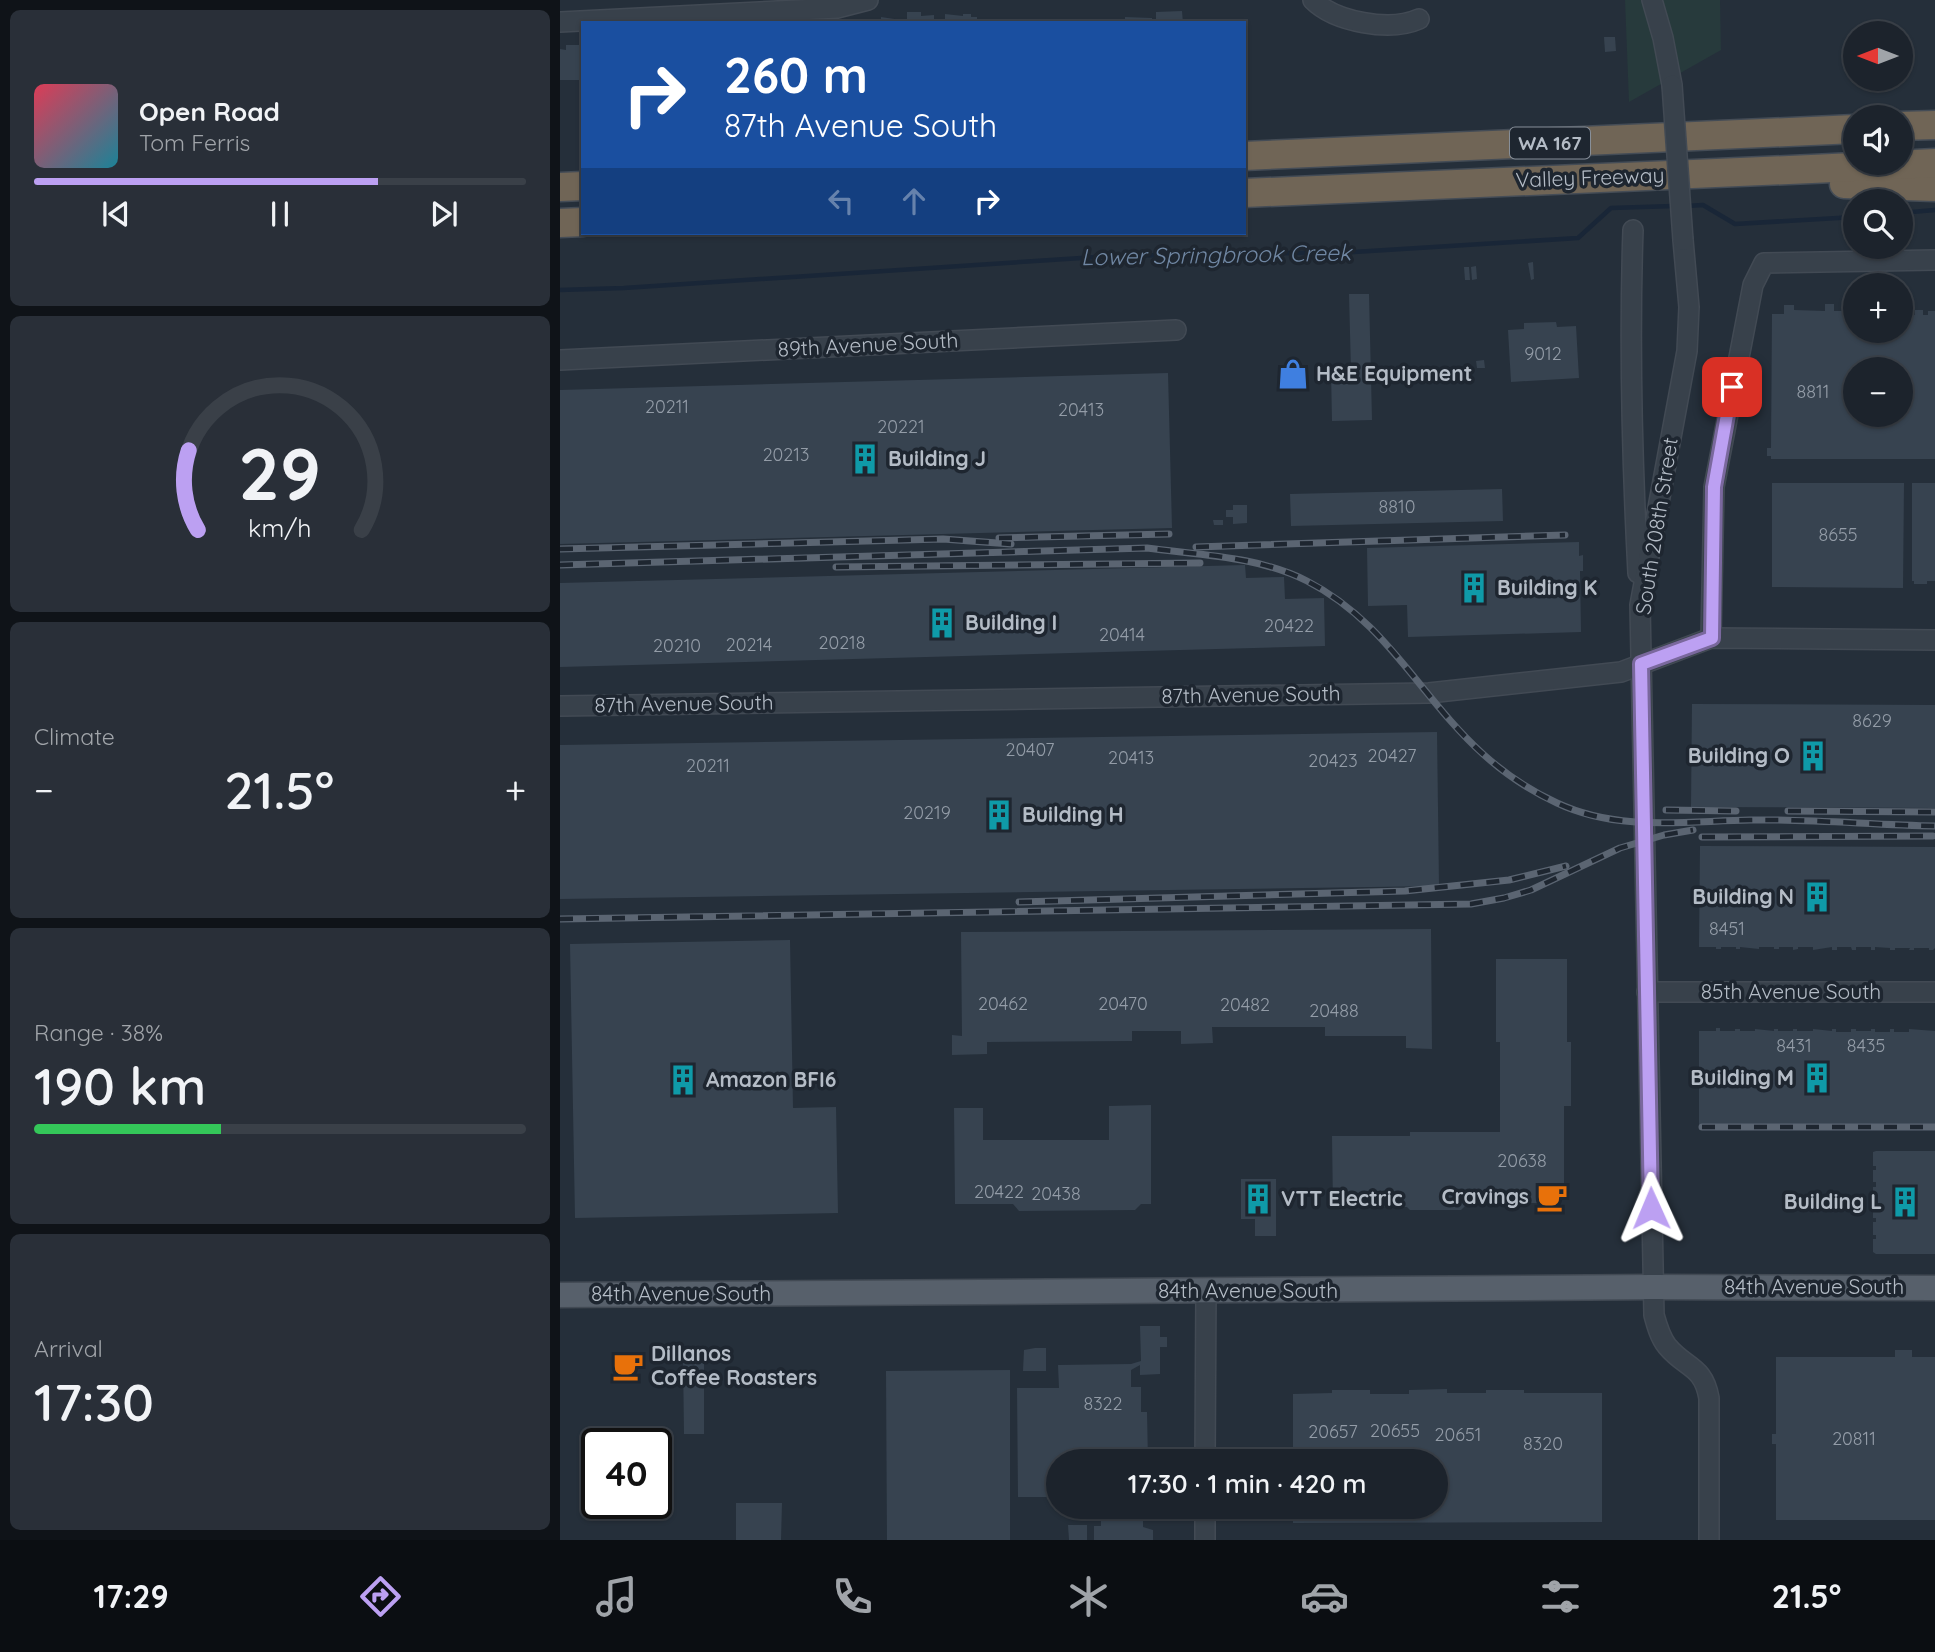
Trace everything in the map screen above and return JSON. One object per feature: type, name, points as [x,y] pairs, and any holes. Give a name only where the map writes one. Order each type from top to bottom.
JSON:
[{"type":"highway","points":[[1913,126],[1935,125]]},
{"type":"highway","name":"Valley Freeway","points":[[1246,156],[1843,130]]},
{"type":"highway","name":"Valley Freeway","points":[[1246,192],[1730,174],[1935,163]]},
{"type":"highway","points":[[1730,174],[1827,184],[1935,187]]},
{"type":"highway","points":[[560,187],[581,186]]},
{"type":"highway","points":[[560,223],[581,222]]},
{"type":"main road","name":"84th Avenue South","points":[[560,1295],[1935,1287]]},
{"type":"street","points":[[560,22],[837,8],[868,0]]},
{"type":"street","points":[[1313,0],[1327,12],[1379,25],[1394,26],[1419,19]]},
{"type":"street","name":"South 208th Street","points":[[1653,0],[1672,85],[1689,307],[1687,351],[1640,605],[1652,1287],[1654,1315],[1662,1338],[1706,1383],[1709,1398],[1709,1540]]},
{"type":"street","points":[[1633,230],[1630,313],[1632,467],[1640,605]]},
{"type":"street","points":[[1712,638],[1714,487],[1753,285],[1764,263],[1935,260]]},
{"type":"street","name":"89th Avenue South","points":[[560,360],[1175,330]]},
{"type":"street","name":"87th Avenue South","points":[[560,706],[1429,693],[1621,672],[1712,638],[1935,640]]},
{"type":"street","name":"85th Avenue South","points":[[1647,992],[1935,992]]},
{"type":"street","points":[[1205,1449],[1206,1291]]},
{"type":"street","points":[[1205,1519],[1205,1540]]},
{"type":"shaded area","points":[[1625,0],[1720,0],[1721,50],[1629,102]]},
{"type":"building","points":[[1182,11],[1183,21],[1156,21],[1156,12]]},
{"type":"building","points":[[907,12],[921,12],[921,16],[934,15],[934,21],[907,21]]},
{"type":"building","points":[[945,14],[971,14],[971,17],[977,17],[977,21],[945,21]]},
{"type":"building","points":[[881,17],[901,21],[881,21]]},
{"type":"building","points":[[1125,17],[1152,18],[1152,21],[1125,21]]},
{"type":"building","points":[[1604,37],[1615,37],[1616,51],[1605,52]]},
{"type":"building","points":[[566,45],[580,45],[580,80],[560,80],[560,49],[566,50]]},
{"type":"building","points":[[1533,262],[1534,279],[1531,280],[1528,263]]},
{"type":"building","points":[[1476,266],[1477,279],[1472,280],[1471,267]]},
{"type":"building","points":[[1464,267],[1469,267],[1470,280],[1465,280]]},
{"type":"building","points":[[1349,294],[1369,294],[1372,420],[1332,421],[1331,372],[1351,371]]},
{"type":"building","points":[[1825,304],[1834,304],[1834,311],[1843,311],[1843,343],[1913,343],[1915,310],[1923,310],[1923,315],[1928,315],[1928,311],[1935,311],[1935,459],[1771,459],[1771,456],[1767,456],[1767,448],[1771,448],[1772,314],[1784,314],[1784,305],[1794,305],[1794,310],[1825,311]]},
{"type":"building","points":[[1556,322],[1557,327],[1576,326],[1579,378],[1511,382],[1508,330],[1524,329],[1524,323]]},
{"type":"building","points":[[1484,360],[1485,368],[1477,368],[1476,361]]},
{"type":"building","name":"Building J","points":[[1168,373],[1172,528],[560,544],[560,390]]},
{"type":"building","points":[[1772,483],[1904,483],[1903,588],[1772,587]]},
{"type":"building","points":[[1912,483],[1935,483],[1935,581],[1927,581],[1927,584],[1914,584],[1912,581]]},
{"type":"building","points":[[1502,489],[1503,521],[1291,526],[1290,494]]},
{"type":"building","points":[[1233,505],[1247,505],[1247,523],[1233,524],[1233,517],[1226,517],[1226,510],[1233,510]]},
{"type":"building","points":[[1213,520],[1223,520],[1223,525],[1214,525]]},
{"type":"building","name":"Building K","points":[[1579,542],[1579,556],[1583,555],[1583,571],[1580,571],[1581,632],[1408,637],[1407,605],[1368,606],[1367,548]]},
{"type":"building","name":"Building I","points":[[1245,565],[1246,578],[1284,577],[1285,599],[1324,598],[1325,646],[560,667],[560,583]]},
{"type":"building","name":"Building O","points":[[1692,704],[1935,705],[1935,808],[1691,807]]},
{"type":"building","name":"Building H","points":[[1437,732],[1439,886],[560,899],[560,745]]},
{"type":"building","name":"Building N","points":[[1700,846],[1935,847],[1935,948],[1890,950],[1875,947],[1875,950],[1871,950],[1871,947],[1856,947],[1856,950],[1852,950],[1851,947],[1837,947],[1837,950],[1832,950],[1832,947],[1813,950],[1813,947],[1798,947],[1793,950],[1793,947],[1699,947]]},
{"type":"building","points":[[1431,929],[1432,1049],[1406,1048],[1406,1036],[1325,1036],[1325,1027],[1212,1027],[1213,1043],[1181,1044],[1181,1031],[1132,1031],[1132,1041],[987,1042],[987,1054],[952,1055],[952,1035],[962,1036],[961,932]]},
{"type":"building","name":"Amazon BFI6","points":[[790,940],[793,1108],[836,1107],[838,1213],[575,1218],[570,944]]},
{"type":"building","points":[[1496,959],[1567,959],[1567,1042],[1571,1042],[1571,1106],[1564,1106],[1564,1197],[1554,1197],[1548,1203],[1468,1203],[1461,1210],[1333,1207],[1332,1136],[1410,1136],[1410,1132],[1500,1132]]},
{"type":"building","name":"Building M","points":[[1716,1028],[1720,1028],[1720,1031],[1935,1031],[1935,1125],[1699,1125],[1699,1031],[1716,1031]]},
{"type":"building","points":[[1151,1105],[1151,1204],[1141,1204],[1135,1210],[1019,1211],[1013,1204],[955,1204],[954,1108],[983,1108],[983,1140],[1109,1140],[1109,1106]]},
{"type":"building","name":"Building L","points":[[1935,1151],[1935,1254],[1873,1252],[1873,1239],[1876,1239],[1876,1235],[1873,1235],[1873,1222],[1876,1222],[1876,1218],[1873,1218],[1873,1204],[1876,1204],[1876,1200],[1873,1200],[1873,1187],[1876,1187],[1876,1182],[1873,1182],[1873,1170],[1876,1170],[1876,1166],[1873,1166],[1873,1152]]},
{"type":"building","name":"VTT Electric","points":[[1241,1179],[1276,1179],[1276,1236],[1255,1236],[1255,1219],[1241,1219]]},
{"type":"building","points":[[1140,1326],[1160,1326],[1160,1337],[1167,1337],[1167,1347],[1160,1347],[1160,1374],[1140,1375],[1140,1365],[1131,1370],[1131,1387],[1141,1387],[1141,1412],[1147,1412],[1148,1449],[1046,1449],[1046,1497],[1018,1497],[1017,1388],[1059,1388],[1058,1365],[1131,1364],[1141,1361]]},
{"type":"building","points":[[1046,1348],[1046,1371],[1023,1371],[1024,1350]]},
{"type":"building","points":[[1895,1350],[1912,1350],[1912,1357],[1935,1357],[1935,1520],[1776,1520],[1776,1444],[1772,1444],[1772,1434],[1776,1434],[1776,1357],[1895,1357]]},
{"type":"building","points":[[683,1357],[704,1357],[704,1434],[684,1434]]},
{"type":"building","name":"Dillanos Coffee Roasters","points":[[623,1361],[633,1361],[633,1370],[623,1370]]},
{"type":"building","points":[[1010,1370],[1010,1540],[887,1540],[886,1371]]},
{"type":"building","points":[[1447,1389],[1447,1393],[1524,1390],[1524,1393],[1602,1393],[1602,1522],[1293,1523],[1293,1519],[1448,1519],[1448,1449],[1293,1449],[1293,1394],[1370,1390],[1370,1394],[1409,1394],[1409,1390]]},
{"type":"building","points":[[736,1503],[782,1503],[781,1540],[736,1540]]},
{"type":"building","points":[[1101,1519],[1143,1519],[1143,1527],[1153,1530],[1153,1540],[1094,1540],[1094,1526],[1101,1526]]},
{"type":"building","points":[[1068,1525],[1087,1525],[1087,1540],[1069,1540]]},
{"type":"waterway","name":"Lower Springbrook Creek","points":[[1686,206],[1703,205],[1735,224],[1843,218]]},
{"type":"waterway","name":"Lower Springbrook Creek","points":[[560,290],[1112,256],[1354,252],[1578,238],[1611,208],[1674,206]]},
{"type":"waterway","name":"Lower Springbrook Creek","points":[[1913,212],[1935,210]]},
{"type":"railway","points":[[999,538],[1169,534]]},
{"type":"railway","points":[[1196,547],[1565,535]]},
{"type":"railway","points":[[560,549],[943,539],[1011,544]]},
{"type":"railway","points":[[560,565],[1147,548],[1249,561],[1307,581],[1335,598],[1381,638],[1460,732],[1483,754],[1528,787],[1580,812],[1604,818],[1652,823],[1773,820],[1935,826]]},
{"type":"railway","points":[[836,567],[1200,563]]},
{"type":"railway","points":[[1666,810],[1736,811]]},
{"type":"railway","points":[[1788,811],[1935,812]]},
{"type":"railway","points":[[560,919],[1471,904],[1531,890],[1620,848],[1693,830]]},
{"type":"railway","points":[[1702,837],[1933,836]]},
{"type":"railway","points":[[1019,902],[1405,891],[1509,880],[1566,866]]},
{"type":"railway","points":[[1702,1127],[1935,1127]]},
{"type":"place","name":"H&E Equipment","points":[[1293,374]]},
{"type":"place","name":"Building J","points":[[865,459]]},
{"type":"place","name":"Building K","points":[[1474,588]]},
{"type":"place","name":"Building I","points":[[942,623]]},
{"type":"place","name":"Building O","points":[[1813,756]]},
{"type":"place","name":"Building H","points":[[999,815]]},
{"type":"place","name":"Building N","points":[[1817,897]]},
{"type":"place","name":"Building M","points":[[1817,1078]]},
{"type":"place","name":"Amazon BFI6","points":[[683,1080]]},
{"type":"place","name":"Cravings","points":[[1552,1197]]},
{"type":"place","name":"VTT Electric","points":[[1258,1199]]},
{"type":"place","name":"Building L","points":[[1905,1202]]},
{"type":"place","name":"Dillanos Coffee Roasters","points":[[628,1366]]},
{"type":"route","points":[[1651,1208],[1641,664],[1712,638],[1714,487],[1732,387]]}]
